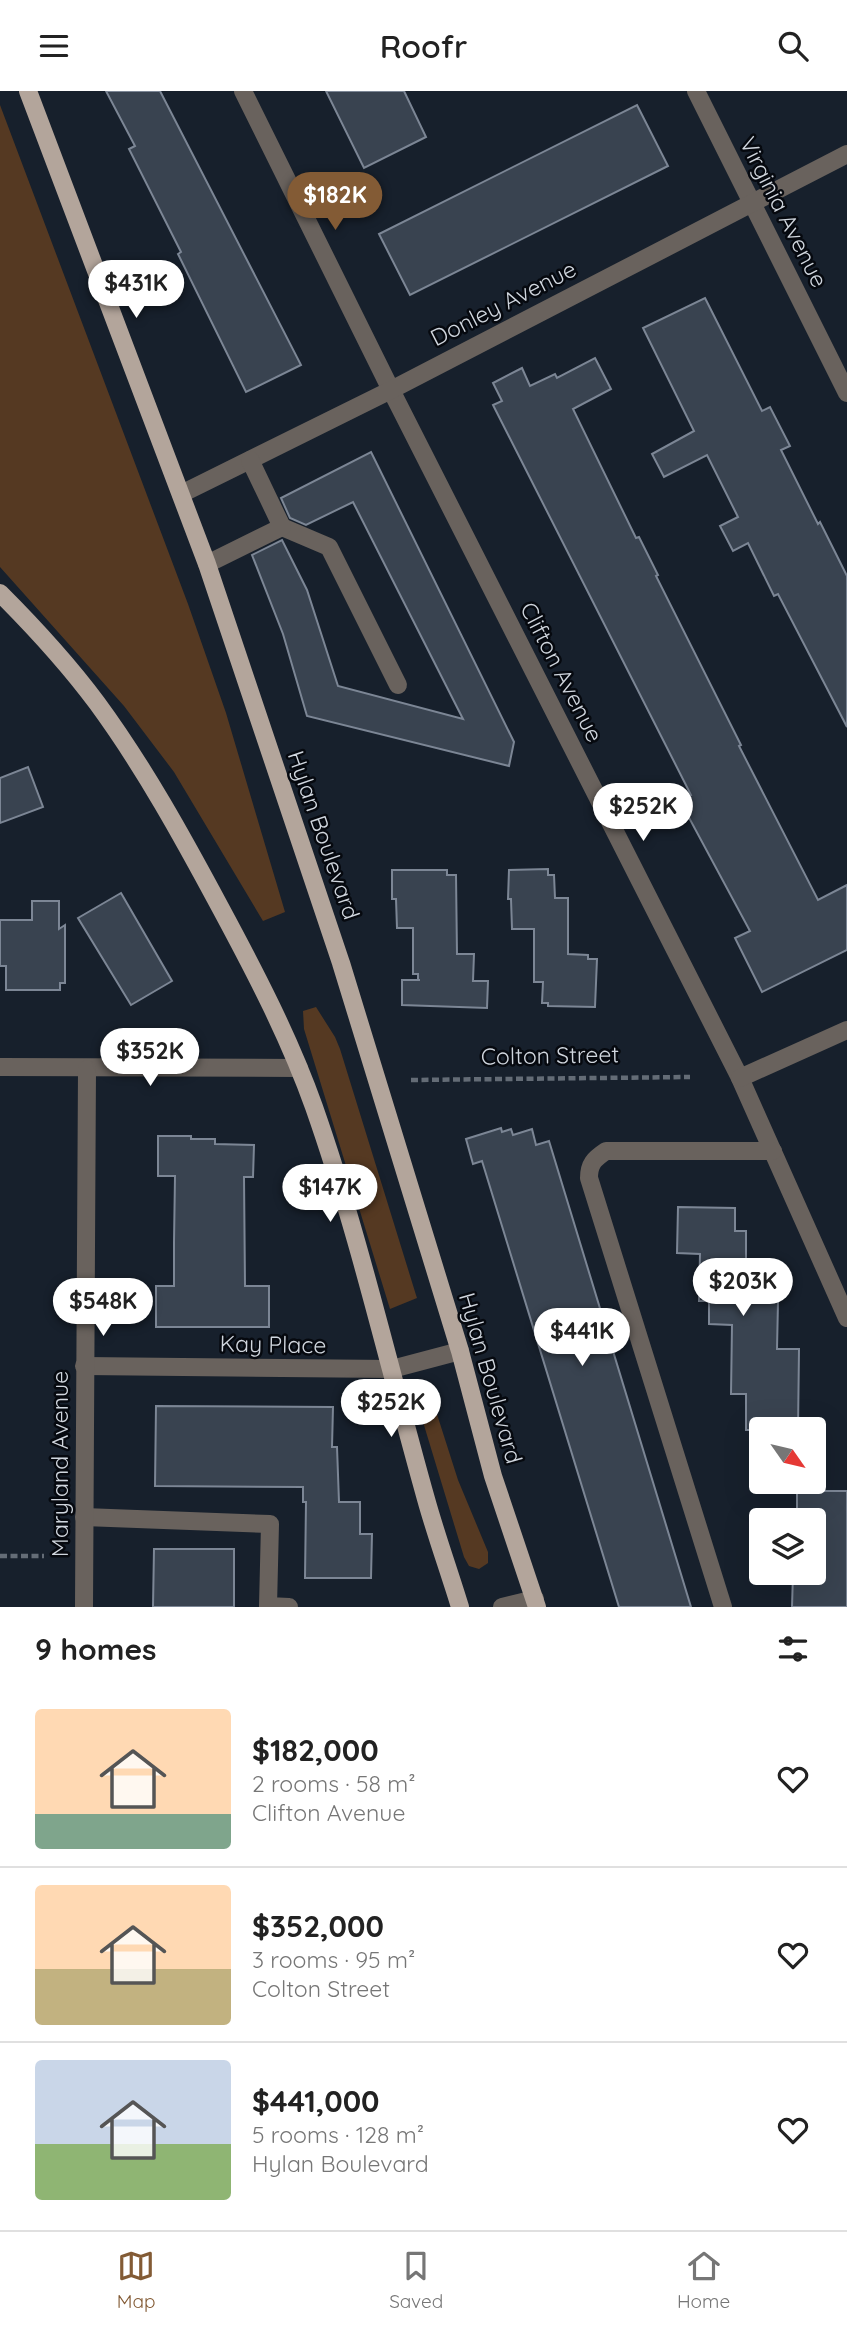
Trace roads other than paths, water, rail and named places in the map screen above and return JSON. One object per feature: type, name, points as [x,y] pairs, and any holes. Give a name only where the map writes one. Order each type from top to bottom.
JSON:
[{"type":"main road","name":"Hylan Boulevard","points":[[28,91],[207,564],[341,963],[460,1352],[493,1476],[536,1603]]},
{"type":"main road","points":[[0,593],[66,665],[97,704],[136,762],[193,856],[265,990],[299,1068],[330,1158],[392,1369],[426,1500],[460,1607]]},
{"type":"street","name":"Clifton Avenue","points":[[243,91],[391,390],[740,1078],[847,1318]]},
{"type":"street","name":"Virginia Avenue","points":[[696,91],[847,393]]},
{"type":"street","name":"Donley Avenue","points":[[181,494],[391,390],[847,154]]},
{"type":"street","points":[[250,460],[282,527],[329,547],[398,685]]},
{"type":"street","points":[[207,564],[282,527]]},
{"type":"street","points":[[740,1078],[847,1030]]},
{"type":"street","points":[[0,1067],[299,1068]]},
{"type":"street","name":"Maryland Avenue","points":[[84,1607],[87,1069]]},
{"type":"street","points":[[723,1607],[589,1178],[589,1168],[595,1158],[606,1151],[773,1151]]},
{"type":"street","name":"Kay Place","points":[[84,1366],[392,1369],[460,1352]]},
{"type":"street","points":[[84,1517],[270,1524],[268,1606],[289,1607]]},
{"type":"street","points":[[502,1607],[536,1603]]}]
